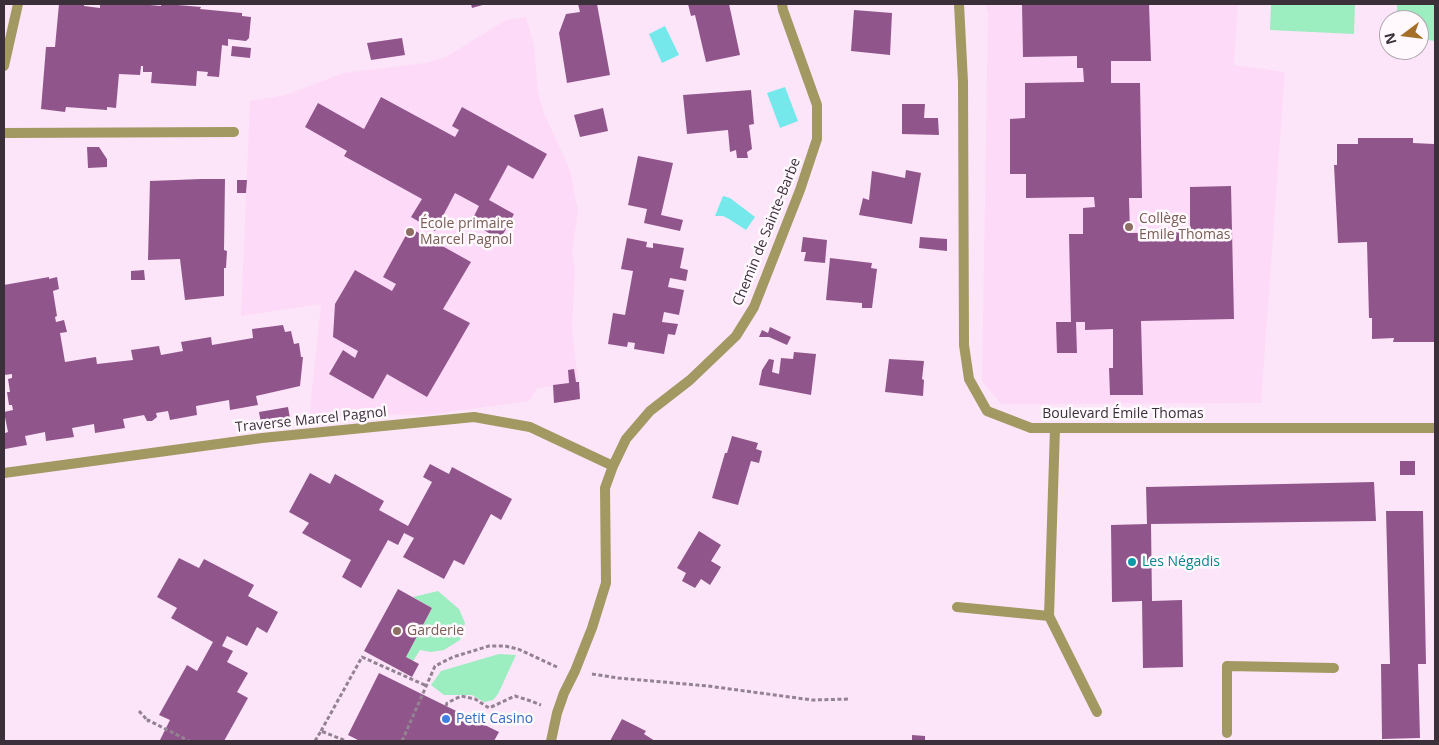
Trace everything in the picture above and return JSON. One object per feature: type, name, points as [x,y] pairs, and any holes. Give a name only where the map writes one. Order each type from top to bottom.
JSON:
[{"type":"street","points":[[4,66],[18,4]]},
{"type":"street","name":"Chemin de Sainte-Barbe","points":[[551,741],[557,713],[592,628],[606,583],[605,488],[613,466],[626,439],[650,411],[690,380],[736,336],[754,308],[800,190],[817,139],[817,106],[782,4]]},
{"type":"street","name":"Boulevard Émile Thomas","points":[[959,4],[963,82],[964,345],[969,379],[986,411],[1031,428],[1435,428]]},
{"type":"street","points":[[4,133],[234,132]]},
{"type":"street","name":"Traverse Marcel Pagnol","points":[[4,473],[262,438],[474,417],[530,427],[613,466]]},
{"type":"street","points":[[1055,428],[1048,616],[1098,712]]},
{"type":"street","points":[[957,608],[1048,616]]},
{"type":"street","points":[[1227,732],[1227,666],[1334,668]]},
{"type":"path","points":[[315,741],[362,657],[427,686]]},
{"type":"path","points":[[446,706],[447,703],[461,696],[475,699],[489,708],[515,696],[557,713]]},
{"type":"path","points":[[812,700],[850,699]]},
{"type":"path","points":[[139,711],[148,721],[189,741]]},
{"type":"path","points":[[321,731],[346,741]]},
{"type":"shaded area","name":"Collège Emile Thomas","points":[[985,4],[1238,4],[1234,65],[1285,72],[1261,403],[1001,404],[982,381],[988,13]]},
{"type":"shaded area","name":"École primaire Marcel Pagnol","points":[[526,17],[534,45],[538,92],[544,113],[570,170],[578,211],[572,253],[575,268],[572,328],[580,398],[554,386],[537,388],[529,401],[428,415],[355,414],[309,420],[321,304],[241,316],[250,101],[286,95],[343,73],[426,63],[446,57],[506,20]]},
{"type":"green space","points":[[1271,4],[1355,4],[1354,34],[1270,30]]},
{"type":"green space","points":[[1397,4],[1435,4],[1435,41],[1429,40],[1429,10],[1397,10]]},
{"type":"green space","points":[[438,591],[459,609],[465,623],[460,640],[444,650],[431,652],[420,650],[413,661],[406,657],[432,608],[413,597]]},
{"type":"green space","points":[[499,654],[516,655],[498,694],[493,700],[484,702],[472,695],[444,695],[431,685],[441,671]]},
{"type":"water","points":[[665,26],[679,55],[662,63],[649,34]]},
{"type":"water","points":[[785,87],[798,121],[780,128],[767,93]]},
{"type":"water","points":[[723,196],[730,198],[755,217],[746,230],[723,216],[715,216]]},
{"type":"building","points":[[59,4],[84,4],[84,6],[100,8],[100,4],[161,6],[161,4],[166,4],[242,13],[242,16],[251,17],[249,38],[246,41],[228,39],[228,46],[222,45],[219,77],[207,76],[208,72],[197,71],[196,86],[151,83],[152,72],[143,72],[143,66],[141,66],[140,75],[119,74],[116,108],[107,107],[107,110],[66,107],[65,112],[41,109],[46,47],[55,47]]},
{"type":"building","points":[[471,4],[486,4],[472,8]]},
{"type":"building","points":[[578,4],[597,4],[610,75],[567,83],[559,33],[566,14],[580,12]]},
{"type":"building","points":[[688,4],[729,4],[740,55],[706,62],[695,15],[691,16]]},
{"type":"building","points":[[1022,4],[1149,4],[1151,61],[1111,61],[1111,83],[1140,83],[1142,198],[1129,198],[1130,233],[1190,232],[1190,187],[1231,186],[1234,319],[1141,321],[1143,395],[1110,395],[1109,368],[1113,368],[1113,329],[1085,330],[1085,322],[1076,322],[1077,353],[1057,353],[1056,322],[1071,322],[1069,234],[1083,234],[1083,208],[1095,207],[1094,197],[1026,198],[1026,174],[1010,174],[1010,119],[1025,118],[1025,83],[1084,82],[1083,68],[1077,68],[1077,56],[1023,57]]},
{"type":"building","points":[[854,10],[892,13],[890,55],[851,51]]},
{"type":"building","points":[[402,38],[405,55],[371,60],[367,43]]},
{"type":"building","points":[[232,46],[251,48],[250,58],[231,56]]},
{"type":"building","points":[[751,90],[754,124],[749,125],[752,149],[747,152],[748,158],[737,158],[736,150],[730,152],[728,130],[687,134],[683,95]]},
{"type":"building","points":[[381,97],[455,137],[459,130],[452,126],[462,107],[547,154],[533,179],[508,165],[489,200],[514,214],[500,240],[471,222],[479,206],[455,193],[435,231],[411,217],[422,199],[344,156],[347,151],[305,127],[318,103],[364,129]]},
{"type":"building","points":[[902,104],[925,104],[924,118],[938,118],[939,135],[902,134]]},
{"type":"building","points":[[603,108],[608,131],[580,137],[574,115]]},
{"type":"building","points":[[1358,138],[1413,138],[1413,143],[1434,144],[1435,342],[1393,342],[1394,338],[1372,339],[1372,318],[1369,318],[1367,242],[1338,243],[1334,165],[1337,165],[1337,144],[1358,144]]},
{"type":"building","points":[[87,147],[99,147],[107,159],[107,167],[88,168]]},
{"type":"building","points":[[638,156],[673,163],[661,215],[683,220],[680,231],[644,223],[647,209],[628,205]]},
{"type":"building","points":[[906,170],[921,173],[912,224],[859,215],[863,198],[869,200],[872,171],[905,178]]},
{"type":"building","points":[[225,179],[224,250],[227,251],[226,268],[224,268],[224,296],[185,300],[180,259],[148,260],[150,181]]},
{"type":"building","points":[[237,180],[247,180],[246,193],[237,193]]},
{"type":"building","points":[[410,228],[471,262],[443,309],[470,323],[427,397],[387,374],[373,399],[329,374],[343,350],[355,358],[358,351],[333,337],[335,304],[355,270],[392,291],[396,284],[383,277]]},
{"type":"building","points":[[803,237],[827,240],[825,263],[804,261],[806,252],[801,252]]},
{"type":"building","points":[[920,237],[947,239],[947,251],[919,248]]},
{"type":"building","points":[[627,238],[647,242],[646,247],[653,248],[653,243],[684,248],[680,268],[688,270],[686,281],[670,278],[668,287],[684,290],[679,315],[664,312],[662,322],[678,324],[675,335],[668,334],[664,354],[634,349],[635,343],[628,342],[627,347],[608,344],[613,313],[625,315],[633,271],[621,269]]},
{"type":"building","points":[[830,258],[872,263],[871,268],[877,269],[872,308],[862,308],[862,303],[826,300]]},
{"type":"building","points":[[144,270],[145,280],[131,280],[131,271]]},
{"type":"building","points":[[49,277],[49,279],[57,277],[59,289],[53,291],[57,316],[55,317],[56,322],[64,320],[67,332],[60,333],[65,362],[96,357],[97,364],[133,360],[131,350],[159,346],[161,355],[183,351],[181,342],[211,337],[212,345],[253,338],[252,329],[283,325],[285,332],[291,331],[294,344],[299,343],[301,357],[303,357],[300,386],[256,396],[258,405],[230,410],[229,400],[196,406],[197,415],[170,420],[168,411],[156,413],[157,417],[152,421],[147,421],[144,415],[123,419],[125,428],[95,433],[94,424],[72,428],[74,437],[46,441],[45,432],[25,436],[27,445],[5,449],[5,433],[8,432],[4,412],[13,410],[12,405],[9,405],[7,392],[10,392],[8,379],[12,378],[12,374],[4,375],[4,285]]},
{"type":"building","points":[[770,327],[791,337],[787,345],[769,337],[759,337],[762,330],[768,333]]},
{"type":"building","points":[[794,352],[816,354],[811,395],[759,385],[762,370],[769,359],[774,360],[772,372],[779,374],[781,358],[793,359]]},
{"type":"building","points":[[889,359],[924,361],[923,396],[885,392]]},
{"type":"building","points":[[574,369],[576,382],[579,382],[580,399],[554,403],[553,385],[569,383],[568,370]]},
{"type":"building","points":[[288,407],[291,424],[262,429],[259,412]]},
{"type":"building","points":[[732,436],[758,443],[756,449],[762,451],[759,463],[751,461],[738,505],[712,498]]},
{"type":"building","points":[[1400,461],[1415,461],[1415,475],[1400,475]]},
{"type":"building","points":[[430,464],[449,474],[452,467],[512,499],[501,520],[491,514],[464,565],[454,560],[444,579],[403,557],[414,538],[404,533],[398,545],[388,540],[361,588],[342,577],[351,560],[302,533],[309,523],[289,512],[310,473],[330,484],[335,474],[384,501],[379,510],[408,526],[432,482],[423,477]]},
{"type":"building","name":"Les Négadis","points":[[1374,482],[1376,521],[1151,524],[1152,601],[1182,600],[1183,667],[1143,668],[1142,601],[1112,602],[1111,525],[1147,524],[1146,487]]},
{"type":"building","points":[[1386,511],[1423,511],[1426,664],[1418,664],[1420,738],[1382,739],[1381,664],[1390,664]]},
{"type":"building","points":[[699,531],[721,545],[711,561],[721,567],[710,585],[701,579],[695,588],[682,581],[686,573],[677,568]]},
{"type":"building","points":[[179,558],[199,568],[204,559],[254,585],[248,596],[278,612],[267,633],[257,627],[247,646],[227,636],[222,646],[233,651],[227,662],[248,673],[237,692],[248,698],[224,741],[160,740],[170,720],[159,715],[187,665],[197,671],[213,642],[171,618],[177,608],[157,597]]},
{"type":"building","points":[[398,589],[432,608],[406,657],[419,664],[412,677],[364,651]]},
{"type":"building","points":[[379,673],[499,732],[494,741],[360,741],[348,735]]},
{"type":"building","points":[[622,719],[646,731],[644,734],[655,741],[610,741]]},
{"type":"building","points":[[912,735],[925,736],[925,741],[912,741]]},
{"type":"place","name":"Collège Emile Thomas","points":[[1129,227]]},
{"type":"place","name":"École primaire Marcel Pagnol","points":[[410,232]]},
{"type":"place","name":"Les Négadis","points":[[1132,562]]},
{"type":"place","name":"Garderie","points":[[397,631]]},
{"type":"place","name":"Petit Casino","points":[[446,719]]}]
